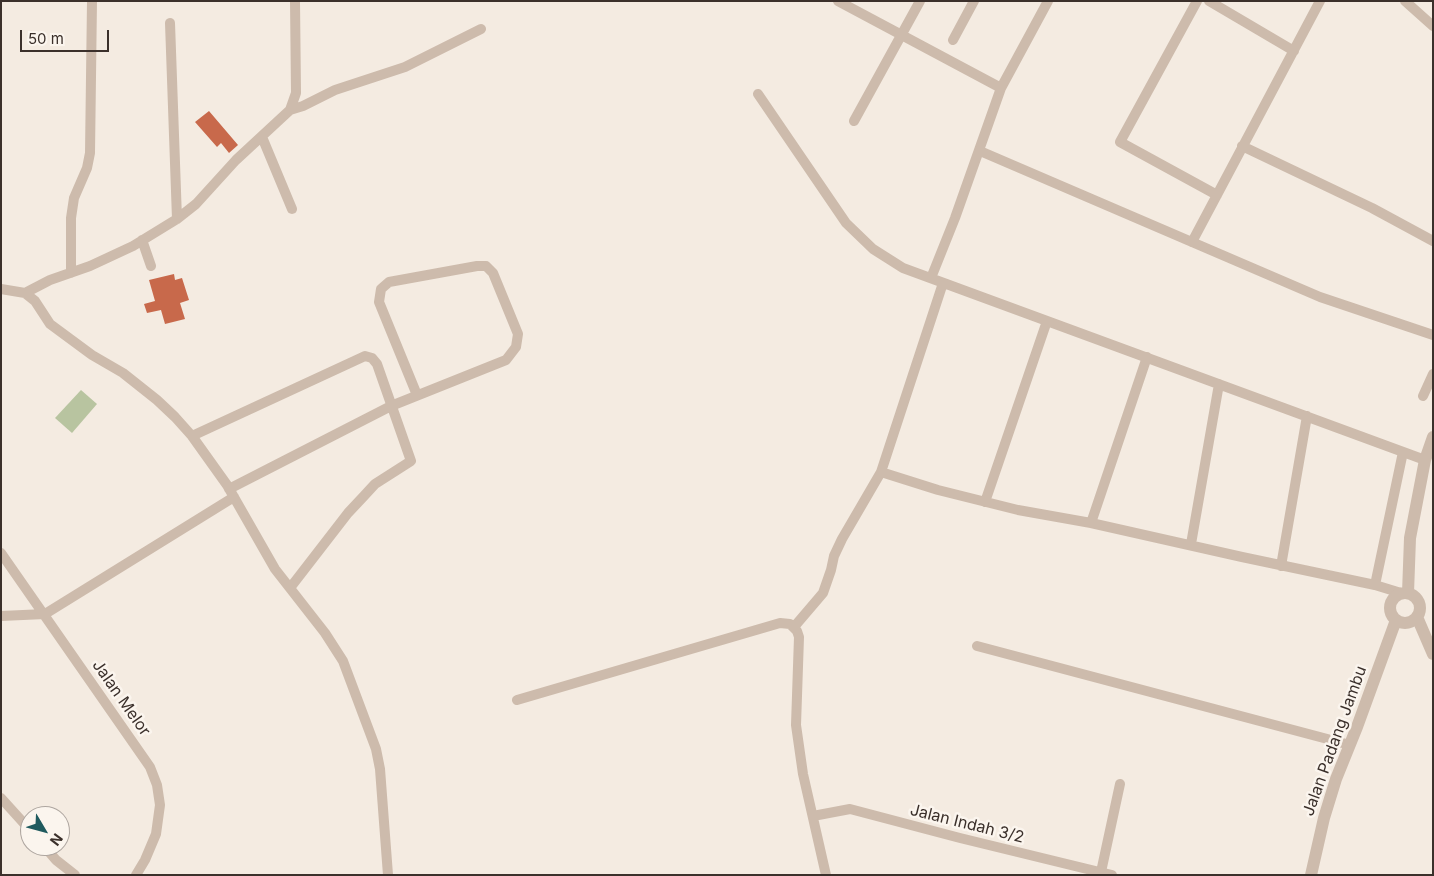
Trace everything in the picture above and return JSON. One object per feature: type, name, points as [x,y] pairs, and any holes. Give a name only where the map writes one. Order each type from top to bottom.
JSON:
[{"type":"street","points":[[71,273],[71,218],[74,198],[87,168],[90,153],[92,1]]},
{"type":"street","points":[[1,289],[26,292],[50,280],[90,266],[142,240],[177,219],[196,204],[236,160],[290,110],[296,93],[295,1]]},
{"type":"street","points":[[838,1],[854,5],[902,35],[1001,88]]},
{"type":"street","points":[[854,121],[920,1]]},
{"type":"street","points":[[953,40],[974,1]]},
{"type":"street","points":[[931,278],[980,151],[1001,88],[1048,1]]},
{"type":"street","points":[[1198,1],[1120,142],[1217,195]]},
{"type":"street","points":[[1209,1],[1294,51]]},
{"type":"street","points":[[1192,242],[1320,1]]},
{"type":"street","points":[[1406,1],[1433,26]]},
{"type":"street","points":[[170,22],[177,219]]},
{"type":"street","points":[[290,110],[303,106],[335,90],[406,67],[481,29]]},
{"type":"street","points":[[758,94],[846,223],[855,233],[888,260],[903,268],[943,283],[1425,460]]},
{"type":"street","points":[[262,137],[292,209]]},
{"type":"street","points":[[1242,146],[1372,208],[1433,241]]},
{"type":"street","points":[[980,151],[1320,297],[1433,335]]},
{"type":"street","points":[[142,240],[151,266]]},
{"type":"street","points":[[1,616],[45,614],[232,493],[391,406],[417,396],[506,360],[516,347],[518,334],[493,273],[486,266],[389,282],[381,289],[379,302],[417,396]]},
{"type":"street","points":[[794,627],[823,593],[838,547],[881,472],[943,283]]},
{"type":"street","points":[[26,292],[35,301],[50,324],[92,355],[123,372],[157,400],[192,436],[232,493],[275,569],[325,633],[343,661],[376,749],[380,769],[388,875]]},
{"type":"street","points":[[985,502],[1047,321]]},
{"type":"street","points":[[192,436],[365,356],[372,358],[377,364],[411,461],[375,484],[363,496],[290,588]]},
{"type":"street","points":[[1092,523],[1147,357]]},
{"type":"street","points":[[1423,396],[1433,374]]},
{"type":"street","points":[[1191,544],[1219,384]]},
{"type":"street","points":[[1281,566],[1307,416]]},
{"type":"street","points":[[1404,593],[1410,538],[1425,460],[1433,437]]},
{"type":"street","points":[[1375,585],[1403,452]]},
{"type":"street","points":[[881,472],[938,490],[1018,510],[1092,523],[1191,544],[1404,593],[1417,598],[1420,607],[1417,617],[1405,623],[1396,620],[1390,612],[1393,599],[1404,593]]},
{"type":"street","name":"Jalan Melor","points":[[1,553],[150,767],[157,785],[160,805],[156,834],[145,860],[136,875]]},
{"type":"street","points":[[1417,617],[1433,654]]},
{"type":"street","name":"Jalan Padang Jambu","points":[[1311,875],[1324,818],[1336,779],[1396,620]]},
{"type":"street","points":[[517,700],[780,623],[786,623],[794,627],[798,637],[796,725],[803,774],[826,875]]},
{"type":"street","points":[[977,646],[1350,744]]},
{"type":"street","points":[[1101,872],[1120,784]]},
{"type":"street","points":[[1,798],[20,819]]},
{"type":"street","name":"Jalan Indah 3/2","points":[[813,816],[850,809],[1112,875]]},
{"type":"street","points":[[53,856],[75,875]]},
{"type":"green space","points":[[81,390],[97,404],[72,433],[55,418]]},
{"type":"building","points":[[209,111],[238,145],[229,153],[221,143],[217,147],[195,122]]},
{"type":"building","points":[[174,274],[175,280],[182,278],[189,300],[180,303],[185,319],[165,324],[161,310],[147,313],[144,304],[155,301],[149,280]]}]
